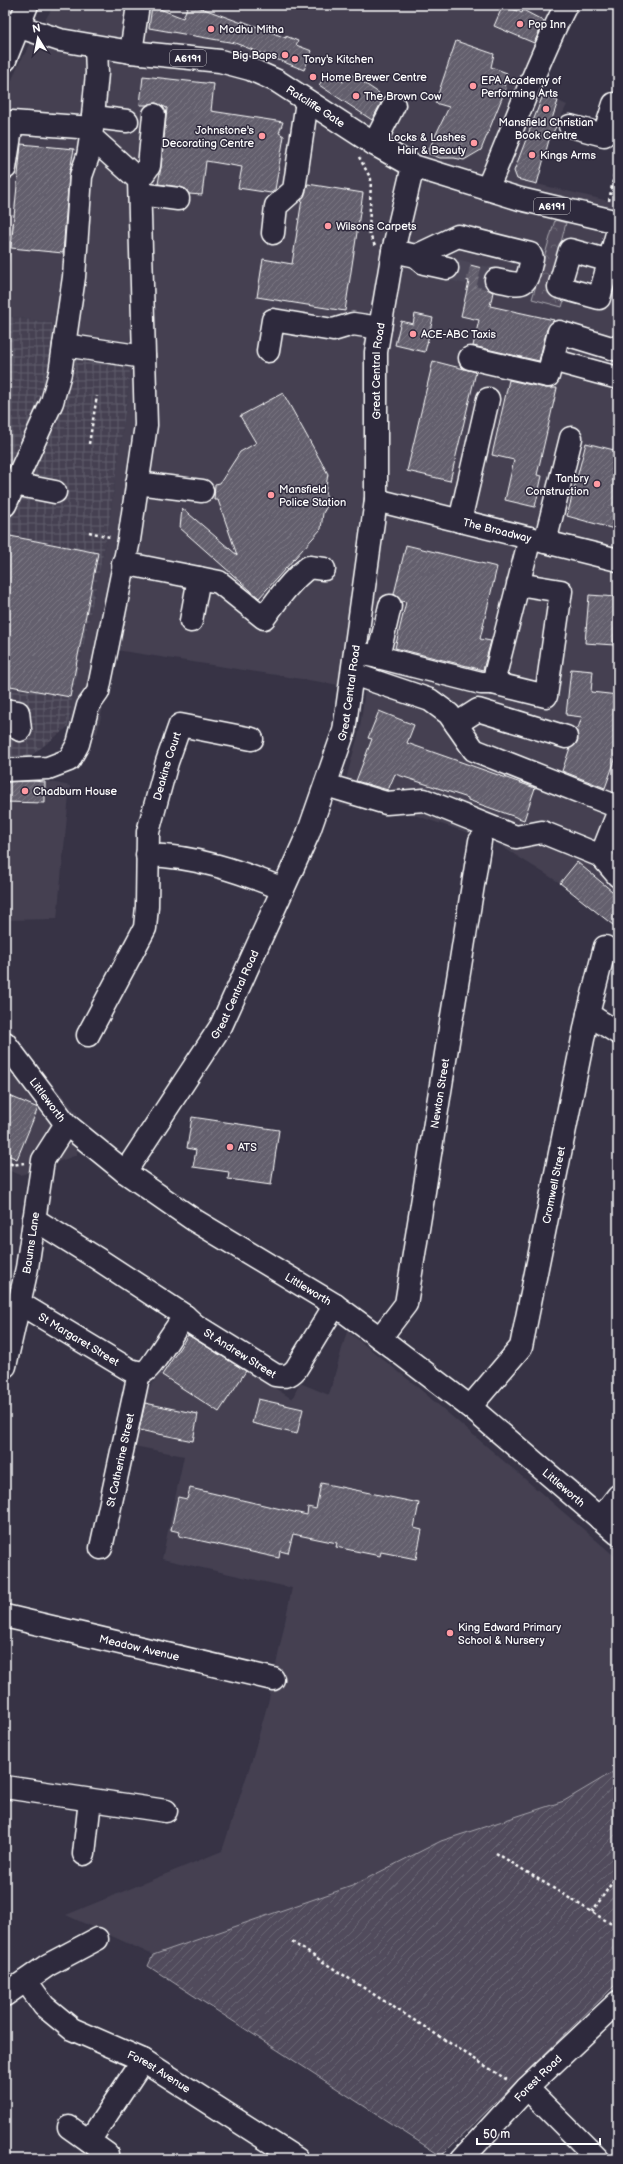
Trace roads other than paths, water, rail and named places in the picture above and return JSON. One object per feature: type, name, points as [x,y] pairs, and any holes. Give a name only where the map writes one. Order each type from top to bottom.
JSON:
[{"type":"main road","points":[[5,60],[12,24],[27,5]]},
{"type":"main road","points":[[130,52],[138,5]]},
{"type":"main road","points":[[487,189],[504,153],[547,42],[566,5]]},
{"type":"main road","name":"Ratcliffe Gate","points":[[12,24],[60,40],[130,52],[220,61],[250,69],[277,81],[374,144],[413,166],[487,189],[618,222]]},
{"type":"main road","points":[[5,506],[52,402],[60,373],[74,276],[81,176],[88,156],[92,127],[97,73],[96,46]]},
{"type":"main road","points":[[273,233],[276,206],[294,190],[307,101]]},
{"type":"main road","points":[[374,144],[394,105]]},
{"type":"main road","points":[[570,126],[604,135],[616,105]]},
{"type":"main road","points":[[5,770],[48,768],[69,760],[78,744],[88,706],[98,692],[123,563],[129,540],[146,425],[135,180],[149,166],[154,115]]},
{"type":"main road","points":[[5,168],[12,122],[92,127],[127,121]]},
{"type":"main road","points":[[92,127],[135,180],[178,199]]},
{"type":"main road","name":"Great Central Road","points":[[125,1172],[221,1026],[308,834],[344,731],[376,500],[376,352],[380,328],[384,249],[413,166]]},
{"type":"main road","points":[[610,261],[618,230]]},
{"type":"main road","points":[[416,256],[458,236],[523,251],[530,254],[532,258],[528,279],[517,284],[496,280]]},
{"type":"main road","points":[[384,249],[416,256],[424,263],[445,268]]},
{"type":"main road","points":[[268,351],[273,320],[333,330],[353,324],[380,328]]},
{"type":"main road","points":[[470,358],[548,376],[559,332],[618,350]]},
{"type":"main road","points":[[64,345],[144,357]]},
{"type":"main road","points":[[552,360],[618,378]]},
{"type":"main road","points":[[460,521],[488,398]]},
{"type":"main road","points":[[493,683],[518,584],[537,540],[571,438]]},
{"type":"main road","points":[[137,483],[202,491]]},
{"type":"main road","points":[[14,484],[55,492]]},
{"type":"main road","name":"The Broadway","points":[[376,500],[618,560]]},
{"type":"main road","points":[[123,563],[219,582],[264,618],[277,600],[301,573],[309,567],[324,569]]},
{"type":"main road","points":[[191,621],[199,578]]},
{"type":"main road","points":[[356,652],[481,683],[493,683],[546,696],[561,591],[518,584]]},
{"type":"main road","points":[[378,657],[390,606]]},
{"type":"main road","points":[[353,674],[430,700],[449,714],[474,750],[617,810],[601,856]]},
{"type":"main road","points":[[5,710],[18,712],[20,730]]},
{"type":"main road","points":[[456,724],[478,710],[566,737]]},
{"type":"main road","name":"Deakins Court","points":[[88,1035],[144,928],[147,906],[148,832],[157,795],[180,725],[252,739]]},
{"type":"main road","points":[[326,785],[386,802],[424,800],[516,837],[542,832],[601,856],[618,876]]},
{"type":"main road","name":"Newton Street","points":[[380,1338],[406,1304],[480,841]]},
{"type":"main road","points":[[147,855],[204,862],[252,876],[283,889]]},
{"type":"main road","name":"Cromwell Street","points":[[470,1407],[521,1348],[588,1014],[605,947]]},
{"type":"main road","points":[[588,1014],[618,1032]]},
{"type":"main road","name":"Littleworth","points":[[8,1054],[66,1124],[125,1172],[194,1220],[334,1305],[380,1338],[470,1407],[618,1534]]},
{"type":"main road","name":"Baums Lane","points":[[5,1366],[27,1268],[43,1160],[66,1124]]},
{"type":"main road","points":[[34,1220],[98,1259],[185,1316],[174,1329],[149,1369],[139,1373]]},
{"type":"main road","name":"St Margaret Street","points":[[19,1303],[130,1370],[139,1373]]},
{"type":"main road","name":"St Andrew Street","points":[[185,1316],[195,1325],[262,1367],[283,1377],[291,1375],[296,1369],[334,1305]]},
{"type":"main road","name":"St Catherine Street","points":[[101,1548],[139,1373]]},
{"type":"main road","points":[[600,1519],[618,1496]]},
{"type":"main road","name":"Meadow Avenue","points":[[5,1616],[273,1679]]},
{"type":"main road","points":[[5,1787],[166,1811]]},
{"type":"main road","points":[[84,1854],[90,1800]]},
{"type":"main road","points":[[5,1995],[26,1982],[48,1965],[97,1939]]},
{"type":"main road","name":"Forest Avenue","points":[[26,1982],[44,2006],[72,2030],[143,2060],[297,2159]]},
{"type":"main road","name":"Forest Road","points":[[462,2159],[525,2090],[618,2002]]},
{"type":"main road","points":[[89,2141],[143,2060]]},
{"type":"main road","points":[[525,2090],[598,2159]]},
{"type":"main road","points":[[70,2127],[107,2154]]},
{"type":"tunnel","points":[[447,268],[496,280]]},
{"type":"place","name":"Pop Inn","points":[[520,24]]},
{"type":"place","name":"Modhu Mitha","points":[[211,29]]},
{"type":"place","name":"Big Baps","points":[[285,55]]},
{"type":"place","name":"Tony's Kitchen","points":[[295,59]]},
{"type":"place","name":"Home Brewer Centre","points":[[313,77]]},
{"type":"place","name":"EPA Academy of Performing Arts","points":[[473,86]]},
{"type":"place","name":"The Brown Cow","points":[[356,96]]},
{"type":"place","name":"Mansfield Christian Book Centre","points":[[546,109]]},
{"type":"place","name":"Johnstone's Decorating Centre","points":[[262,136]]},
{"type":"place","name":"Locks & Lashes Hair & Beauty","points":[[474,143]]},
{"type":"place","name":"Kings Arms","points":[[532,155]]},
{"type":"place","name":"Wilsons Carpets","points":[[328,226]]},
{"type":"place","name":"ACE-ABC Taxis","points":[[413,334]]},
{"type":"place","name":"Tanbry Construction","points":[[597,484]]},
{"type":"place","name":"Mansfield Police Station","points":[[271,495]]},
{"type":"place","name":"Chadburn House","points":[[25,791]]},
{"type":"place","name":"ATS","points":[[230,1147]]},
{"type":"place","name":"King Edward Primary School & Nursery","points":[[450,1633]]}]
